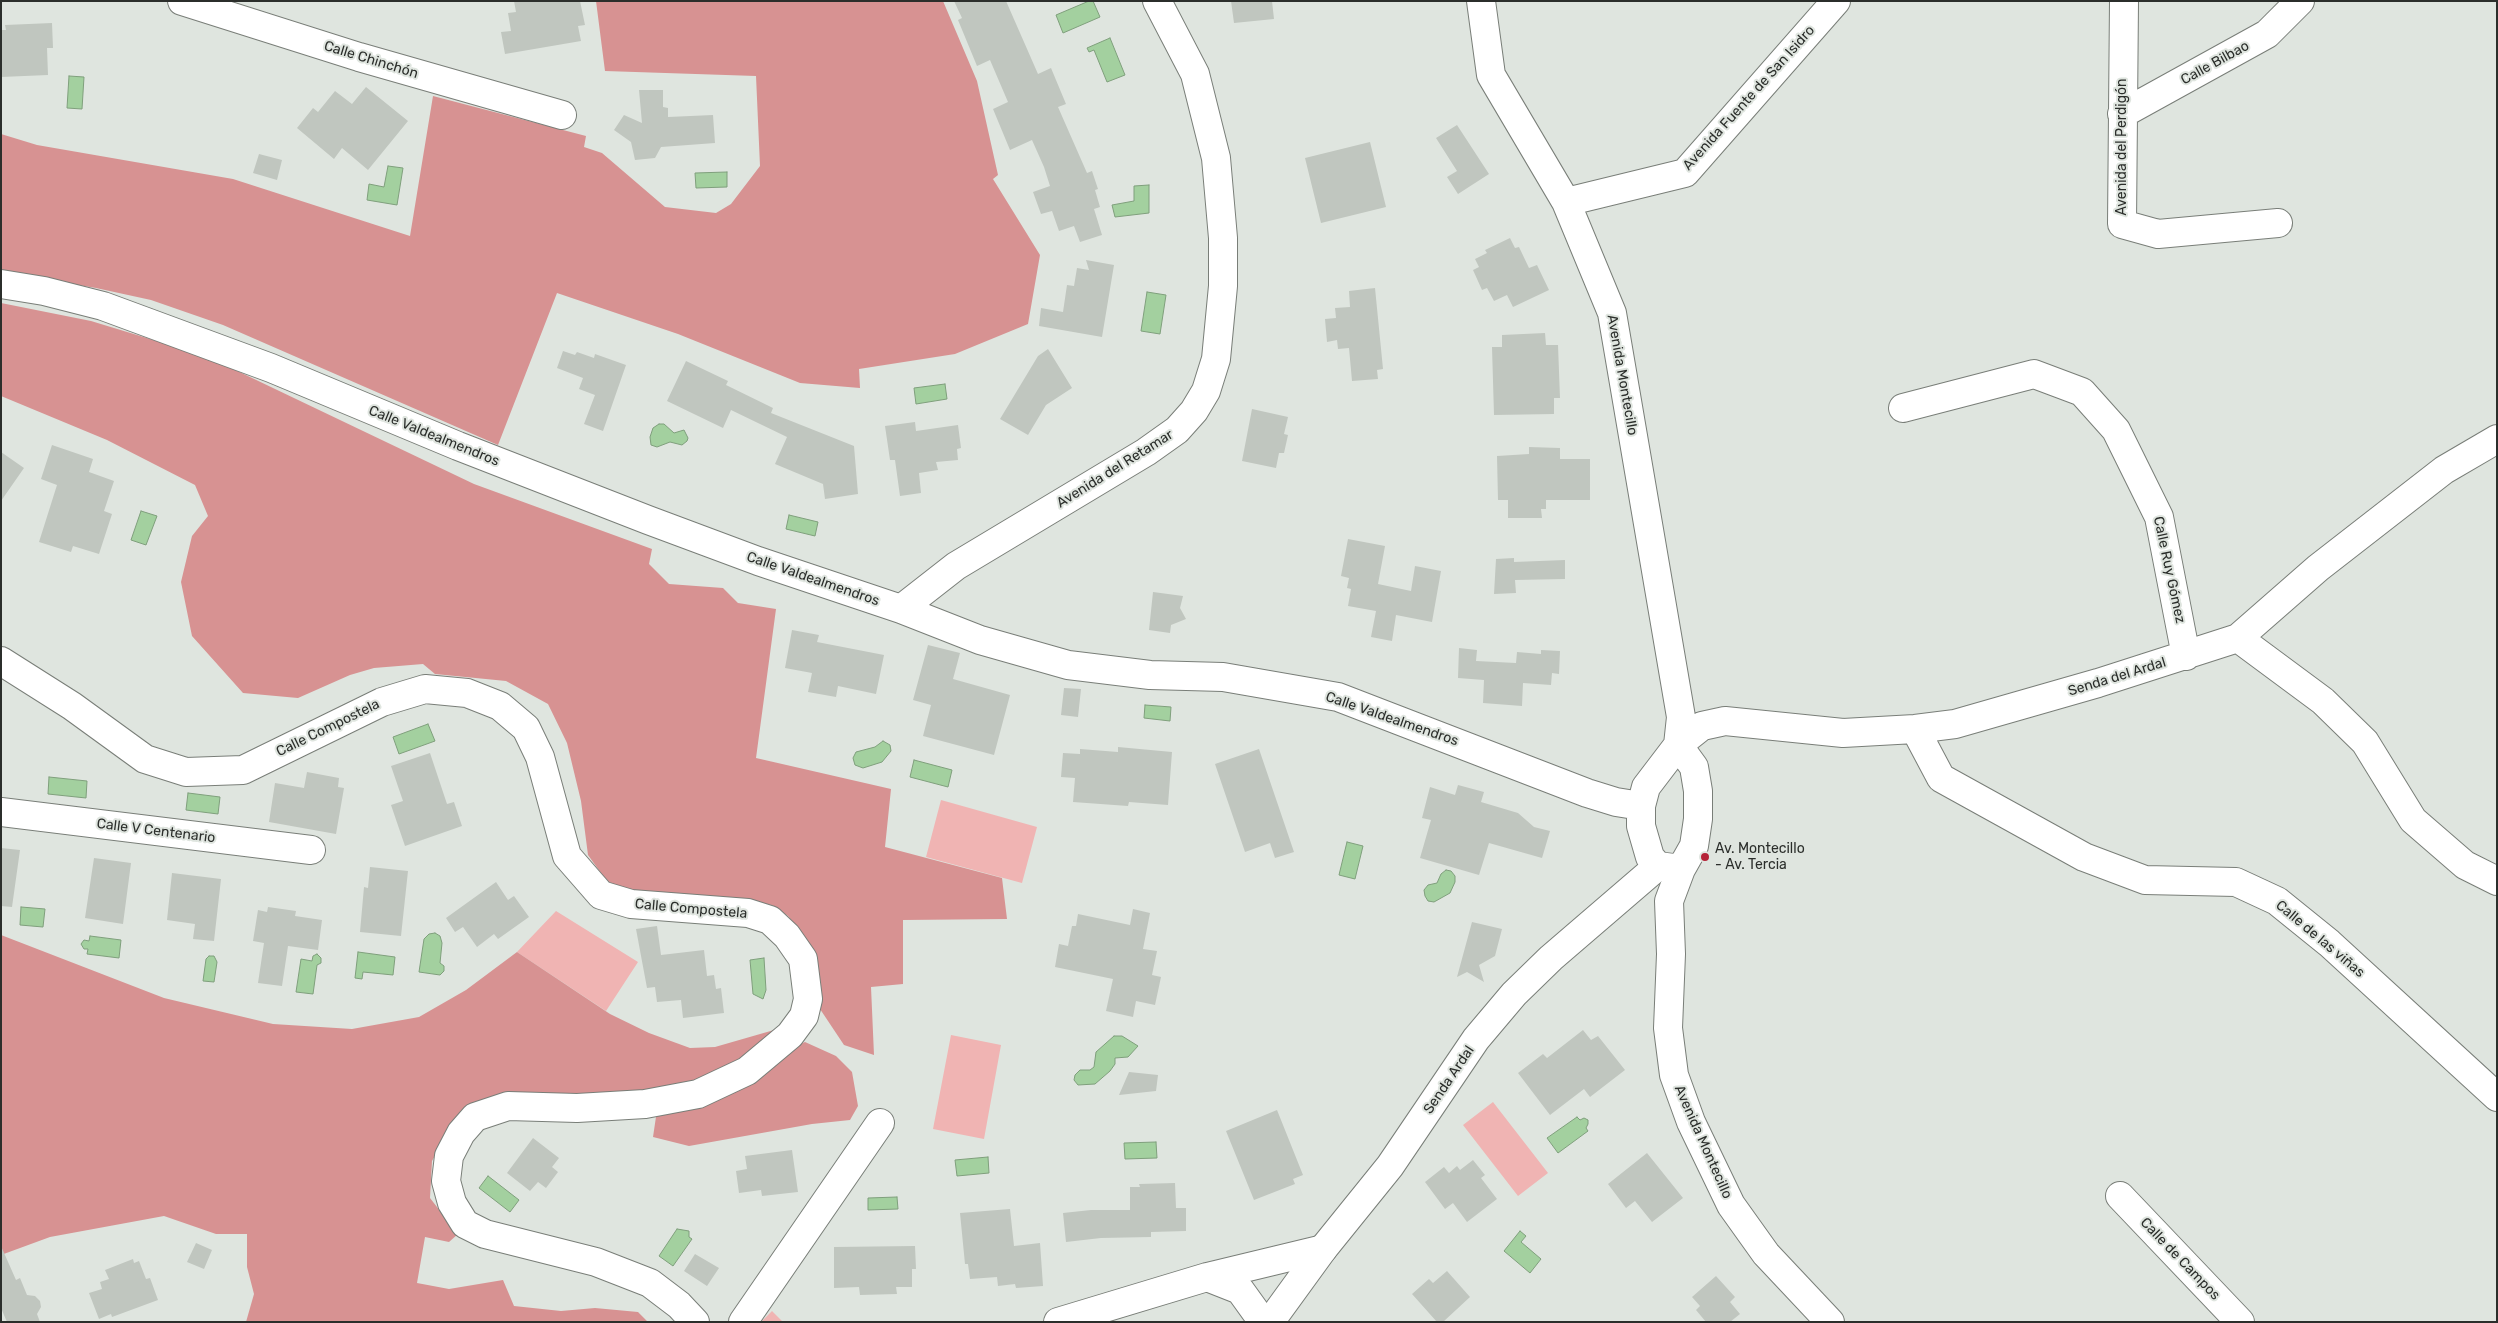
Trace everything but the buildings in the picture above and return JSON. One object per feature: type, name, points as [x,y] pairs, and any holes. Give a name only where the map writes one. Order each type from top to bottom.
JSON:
[{"type":"street","name":"Calle Chinchón","points":[[182,1],[359,57],[562,115]]},
{"type":"street","name":"Avenida del Retamar","points":[[901,609],[956,566],[1146,452],[1177,430],[1194,412],[1206,391],[1216,359],[1223,286],[1223,238],[1216,158],[1195,74],[1157,1]]},
{"type":"street","name":"Avenida Montecillo","points":[[1481,1],[1490,75],[1566,202],[1612,313],[1681,717],[1678,745]]},
{"type":"street","name":"Avenida Fuente de San Isidro","points":[[1566,202],[1685,173],[1836,1]]},
{"type":"street","name":"Avenida del Perdigón","points":[[2124,1],[2122,224],[2158,234],[2278,223]]},
{"type":"street","name":"Calle Bilbao","points":[[2122,114],[2267,34],[2300,1]]},
{"type":"street","name":"Calle Valdealmendros","points":[[1,284],[44,291],[103,306],[271,368],[458,446],[648,520],[758,561],[901,609],[980,640],[1068,665],[1150,675],[1223,677],[1338,697],[1587,793],[1616,802],[1641,806]]},
{"type":"street","name":"Calle Ruy Gómez","points":[[1903,408],[2034,374],[2082,392],[2116,430],[2159,517],[2186,656]]},
{"type":"street","name":"Senda del Ardal","points":[[1641,806],[1646,787],[1678,745],[1702,726],[1725,721],[1843,733],[1915,729],[1955,724],[2186,656],[2238,638],[2318,568],[2444,470],[2497,438]]},
{"type":"street","points":[[2238,638],[2323,701],[2365,742],[2413,820],[2465,865],[2497,881]]},
{"type":"street","name":"Calle Compostela","points":[[1,661],[72,706],[145,759],[186,772],[243,770],[382,702],[425,689],[467,693],[500,706],[526,728],[540,757],[567,856],[601,895],[631,904],[748,913],[770,920],[787,936],[803,960],[808,999],[804,1016],[790,1035],[747,1071],[698,1094],[644,1104],[577,1108],[508,1106],[475,1117],[461,1133],[450,1156],[446,1181],[452,1203],[465,1224],[485,1234],[596,1262],[650,1283],[679,1305],[695,1322]]},
{"type":"street","name":"Calle de las viñas","points":[[1915,729],[1941,778],[2084,856],[2145,880],[2236,882],[2277,901],[2329,943],[2497,1097]]},
{"type":"street","points":[[1641,806],[1641,826],[1650,857],[1670,867],[1694,846],[1698,819],[1698,790],[1694,767],[1678,745]]},
{"type":"street","name":"Calle V Centenario","points":[[1,812],[311,850]]},
{"type":"street","name":"Avenida Montecillo","points":[[1670,867],[1671,954],[1668,1028],[1674,1075],[1691,1122],[1731,1205],[1766,1254],[1830,1322]]},
{"type":"street","name":"Senda Ardal","points":[[1270,1322],[1323,1249],[1390,1166],[1476,1039],[1514,994],[1551,958],[1670,867]]},
{"type":"street","points":[[743,1322],[880,1123]]},
{"type":"street","name":"Calle de Campos","points":[[2120,1196],[2240,1322]]},
{"type":"street","points":[[1058,1322],[1206,1277],[1323,1249]]},
{"type":"street","points":[[1206,1277],[1240,1290],[1263,1322]]},
{"type":"shaded area","points":[[596,1],[943,1],[977,81],[998,175],[993,179],[1040,255],[1028,324],[955,354],[859,369],[860,388],[800,383],[678,334],[557,293],[498,445],[223,325],[151,300],[96,288],[1,272],[1,134],[37,145],[233,179],[410,236],[433,96],[586,136],[584,147],[602,153],[665,207],[716,213],[731,204],[760,166],[756,76],[605,71]]},
{"type":"shaded area","points":[[1093,1],[1100,17],[1063,33],[1056,15]]},
{"type":"shaded area","points":[[1110,38],[1125,75],[1107,82],[1094,50],[1089,52],[1087,48]]},
{"type":"shaded area","points":[[69,76],[84,77],[82,109],[67,108]]},
{"type":"shaded area","points":[[388,166],[403,168],[397,205],[367,200],[369,184],[384,187]]},
{"type":"shaded area","points":[[727,172],[727,187],[696,188],[695,173]]},
{"type":"shaded area","points":[[1149,185],[1149,213],[1115,217],[1112,205],[1134,201],[1134,186]]},
{"type":"shaded area","points":[[1147,292],[1166,295],[1160,334],[1141,331]]},
{"type":"shaded area","points":[[1,303],[91,321],[206,356],[474,484],[652,549],[649,564],[669,584],[723,588],[738,603],[776,609],[756,758],[891,789],[885,847],[1002,878],[1007,919],[903,920],[903,984],[871,987],[874,1055],[844,1045],[820,1009],[821,985],[816,958],[803,935],[788,916],[772,905],[645,895],[623,891],[606,880],[588,855],[581,801],[567,743],[548,704],[506,681],[435,674],[423,664],[374,668],[350,675],[298,698],[243,693],[192,636],[181,582],[192,536],[208,516],[195,485],[107,440],[1,396]]},
{"type":"shaded area","points":[[945,384],[947,399],[916,404],[914,388]]},
{"type":"shaded area","points":[[659,424],[664,424],[674,433],[684,430],[688,438],[687,441],[682,445],[670,442],[657,447],[651,445],[650,437],[653,428]]},
{"type":"shaded area","points":[[141,511],[157,516],[146,545],[131,540]]},
{"type":"shaded area","points":[[789,515],[818,522],[815,536],[786,529]]},
{"type":"shaded area","points":[[1145,705],[1171,707],[1170,721],[1144,718]]},
{"type":"shaded area","points":[[428,724],[435,741],[399,754],[393,737]]},
{"type":"shaded area","points":[[883,741],[890,745],[891,751],[882,762],[863,768],[855,765],[853,758],[856,752],[875,747]]},
{"type":"shaded area","points":[[914,760],[952,770],[948,787],[910,777]]},
{"type":"shaded area","points":[[49,777],[87,781],[86,798],[48,794]]},
{"type":"shaded area","points":[[188,793],[220,797],[218,814],[186,810]]},
{"type":"shaded area","points":[[941,800],[1037,827],[1022,883],[926,857]]},
{"type":"shaded area","points":[[1347,842],[1363,846],[1355,879],[1339,875]]},
{"type":"shaded area","points":[[1446,870],[1451,871],[1455,876],[1455,882],[1450,893],[1434,902],[1428,901],[1424,890],[1428,885],[1437,883],[1441,874]]},
{"type":"shaded area","points":[[21,907],[45,909],[43,927],[20,925]]},
{"type":"shaded area","points":[[556,911],[638,962],[606,1011],[517,952]]},
{"type":"shaded area","points":[[435,933],[440,936],[442,943],[440,963],[444,966],[444,971],[440,975],[419,972],[424,939],[429,934]]},
{"type":"shaded area","points":[[1,935],[164,998],[273,1024],[352,1029],[419,1017],[466,990],[517,952],[610,1014],[649,1033],[690,1048],[715,1047],[774,1030],[786,1050],[805,1042],[836,1056],[852,1072],[858,1106],[850,1120],[812,1124],[689,1146],[653,1137],[660,1090],[481,1102],[457,1117],[432,1161],[430,1198],[458,1234],[449,1242],[425,1237],[417,1283],[449,1289],[503,1280],[514,1306],[561,1311],[595,1308],[638,1312],[648,1322],[246,1322],[254,1294],[247,1267],[247,1234],[216,1234],[164,1216],[50,1237],[1,1255]]},
{"type":"shaded area","points":[[90,936],[121,940],[119,958],[87,954],[88,949],[84,949],[81,944],[84,940],[89,941]]},
{"type":"shaded area","points":[[358,952],[395,957],[393,975],[363,972],[362,979],[355,978]]},
{"type":"shaded area","points":[[317,954],[321,958],[321,963],[317,965],[313,994],[296,992],[301,959],[312,961],[313,956]]},
{"type":"shaded area","points":[[209,956],[214,956],[217,962],[214,982],[203,981],[206,959]]},
{"type":"shaded area","points":[[764,958],[766,990],[763,999],[753,994],[750,960]]},
{"type":"shaded area","points":[[951,1035],[1001,1045],[984,1139],[933,1129]]},
{"type":"shaded area","points":[[1114,1036],[1122,1036],[1138,1046],[1128,1057],[1115,1058],[1115,1064],[1110,1071],[1095,1084],[1078,1085],[1074,1080],[1075,1075],[1080,1070],[1090,1070],[1094,1067],[1096,1052]]},
{"type":"shaded area","points":[[1493,1102],[1548,1173],[1518,1196],[1463,1125]]},
{"type":"shaded area","points":[[1577,1117],[1580,1120],[1584,1118],[1588,1120],[1586,1128],[1588,1131],[1558,1153],[1547,1138]]},
{"type":"shaded area","points":[[1156,1142],[1157,1158],[1125,1159],[1124,1143]]},
{"type":"shaded area","points":[[988,1157],[989,1173],[957,1176],[955,1160]]},
{"type":"shaded area","points":[[488,1176],[519,1200],[510,1212],[479,1188]]},
{"type":"shaded area","points":[[897,1197],[898,1209],[868,1210],[868,1198]]},
{"type":"shaded area","points":[[677,1229],[689,1231],[689,1237],[692,1239],[673,1266],[659,1256]]},
{"type":"shaded area","points":[[1520,1231],[1526,1236],[1521,1242],[1541,1259],[1530,1273],[1504,1251]]},
{"type":"shaded area","points":[[772,1311],[783,1322],[761,1322]]},
{"type":"place","name":"Av. Montecillo - Av. Tercia","points":[[1705,857]]}]
